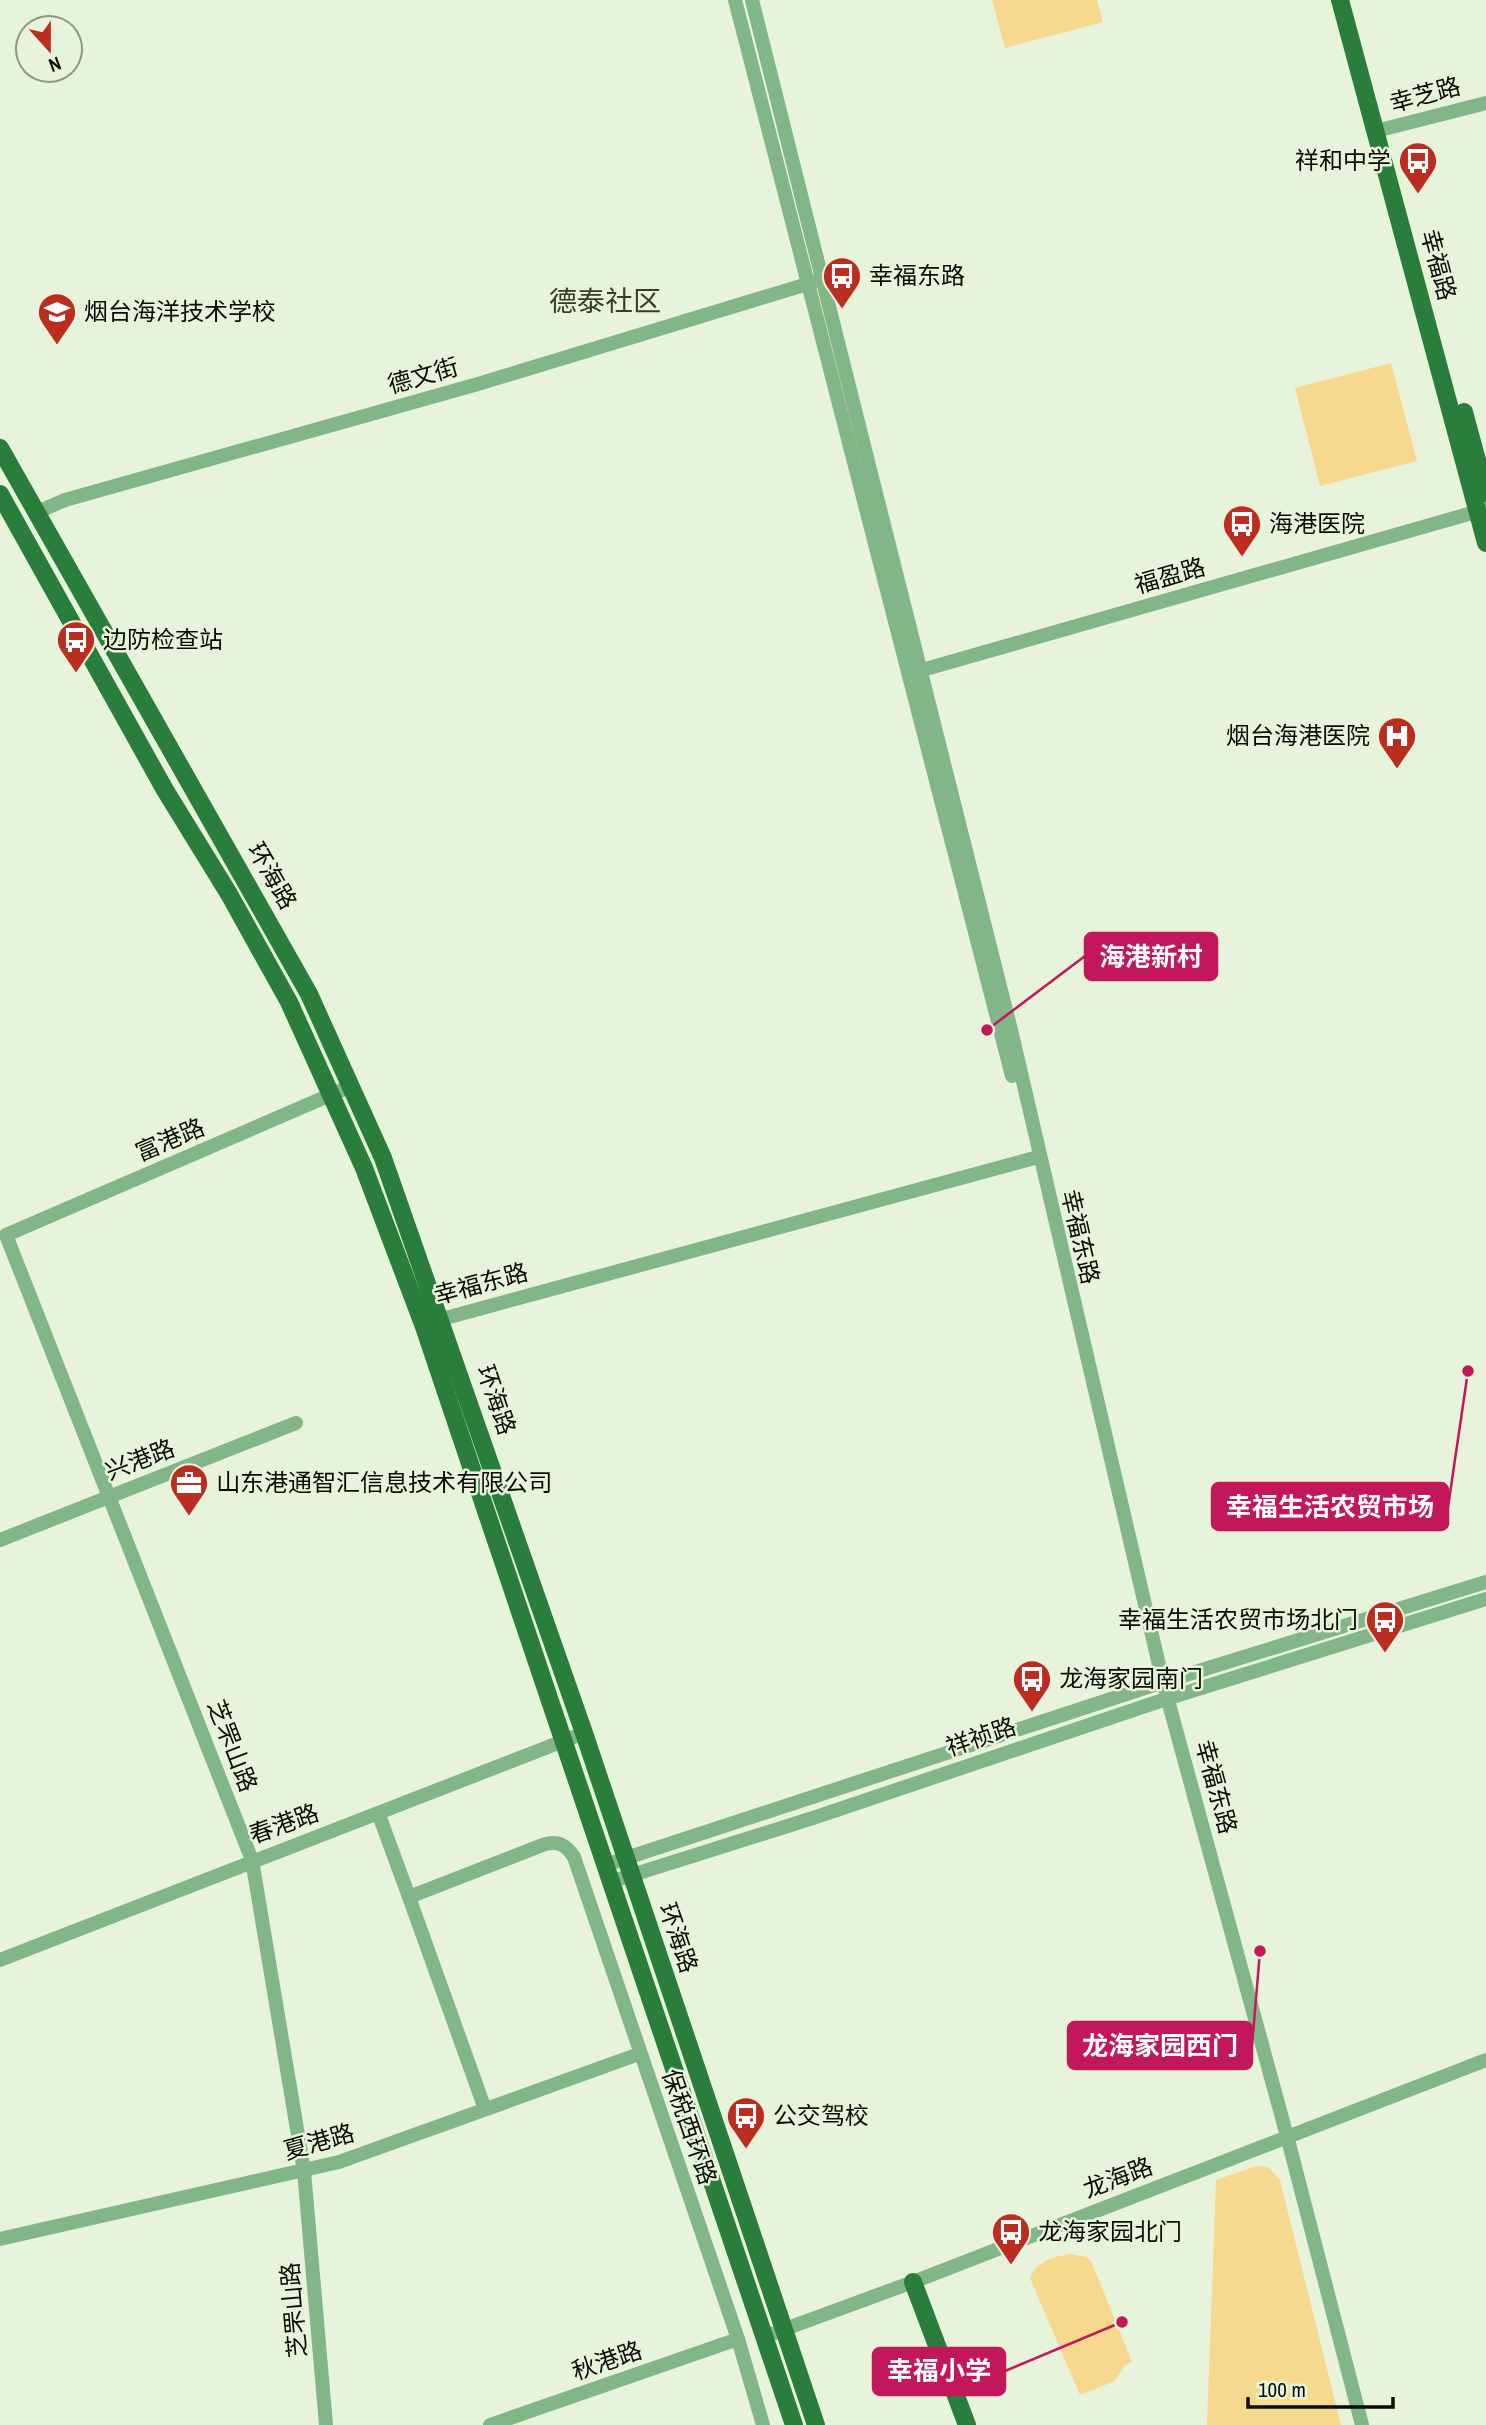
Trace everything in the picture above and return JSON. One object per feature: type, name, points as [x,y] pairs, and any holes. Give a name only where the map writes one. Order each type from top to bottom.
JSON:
[{"type":"main road","name":"幸福路","points":[[1340,0],[1382,130],[1486,493]]},
{"type":"main road","name":"幸福路","points":[[1352,0],[1382,130],[1482,510],[1486,543]]},
{"type":"main road","name":"环海路","points":[[0,448],[184,776],[250,885],[309,994],[383,1158],[442,1318],[584,1733],[816,2425]]},
{"type":"main road","name":"环海路","points":[[0,494],[165,790],[229,894],[289,1002],[364,1168],[423,1324],[794,2425]]},
{"type":"main road","points":[[913,2282],[967,2425]]},
{"type":"street","name":"幸福东路","points":[[735,0],[999,1034],[1038,1157]]},
{"type":"street","name":"幸福东路","points":[[752,0],[1011,1030],[1038,1157],[1163,1682],[1287,2136],[1362,2425]]},
{"type":"street","name":"幸芝路","points":[[1382,130],[1486,103]]},
{"type":"street","name":"德文街","points":[[35,513],[65,500],[478,384],[822,280]]},
{"type":"street","name":"福盈路","points":[[906,675],[1482,510]]},
{"type":"street","name":"富港路","points":[[6,1235],[351,1086]]},
{"type":"street","name":"幸福东路","points":[[423,1324],[1038,1157]]},
{"type":"street","name":"芝罘山路","points":[[6,1235],[252,1860],[304,2171],[326,2425]]},
{"type":"street","name":"兴港路","points":[[0,1540],[296,1423]]},
{"type":"street","points":[[608,1874],[1163,1682],[1486,1582]]},
{"type":"street","name":"祥祯路","points":[[628,1867],[816,1817],[1169,1698],[1486,1599]]},
{"type":"street","name":"春港路","points":[[0,1960],[252,1860],[379,1815],[584,1733]]},
{"type":"street","points":[[379,1815],[485,2109]]},
{"type":"street","name":"保税西环路","points":[[410,1897],[545,1844],[556,1842],[567,1847],[574,1857],[738,2339],[763,2425]]},
{"type":"street","name":"夏港路","points":[[0,2239],[339,2162],[639,2054]]},
{"type":"street","name":"龙海路","points":[[766,2336],[913,2282],[1486,2060]]},
{"type":"street","name":"秋港路","points":[[490,2425],[738,2339]]},
{"type":"shaded area","points":[[992,0],[1097,0],[1103,22],[1005,48]]},
{"type":"shaded area","points":[[1391,363],[1417,461],[1320,486],[1295,388]]},
{"type":"shaded area","points":[[1256,2166],[1268,2167],[1280,2180],[1341,2425],[1207,2425],[1216,2180]]},
{"type":"shaded area","points":[[1070,2254],[1087,2257],[1092,2263],[1132,2362],[1125,2365],[1115,2381],[1080,2395],[1030,2278],[1042,2263]]},
{"type":"place","name":"祥和中学","points":[[1418,195]]},
{"type":"place","name":"幸福东路","points":[[842,310]]},
{"type":"place","name":"烟台海洋技术学校","points":[[57,346]]},
{"type":"place","name":"海港医院","points":[[1242,558]]},
{"type":"place","name":"边防检查站","points":[[76,674]]},
{"type":"place","name":"烟台海港医院","points":[[1397,770]]},
{"type":"place","name":"海港新村","points":[[987,1030]]},
{"type":"place","name":"幸福生活农贸市场","points":[[1468,1371]]},
{"type":"place","name":"山东港通智汇信息技术有限公司","points":[[189,1517]]},
{"type":"place","name":"幸福生活农贸市场北门","points":[[1385,1654]]},
{"type":"place","name":"龙海家园南门","points":[[1032,1713]]},
{"type":"place","name":"龙海家园西门","points":[[1260,1951]]},
{"type":"place","name":"公交驾校","points":[[746,2150]]},
{"type":"place","name":"龙海家园北门","points":[[1011,2266]]},
{"type":"place","name":"幸福小学","points":[[1122,2322]]},
{"type":"district","name":"德泰社区","points":[[605,301]]}]
